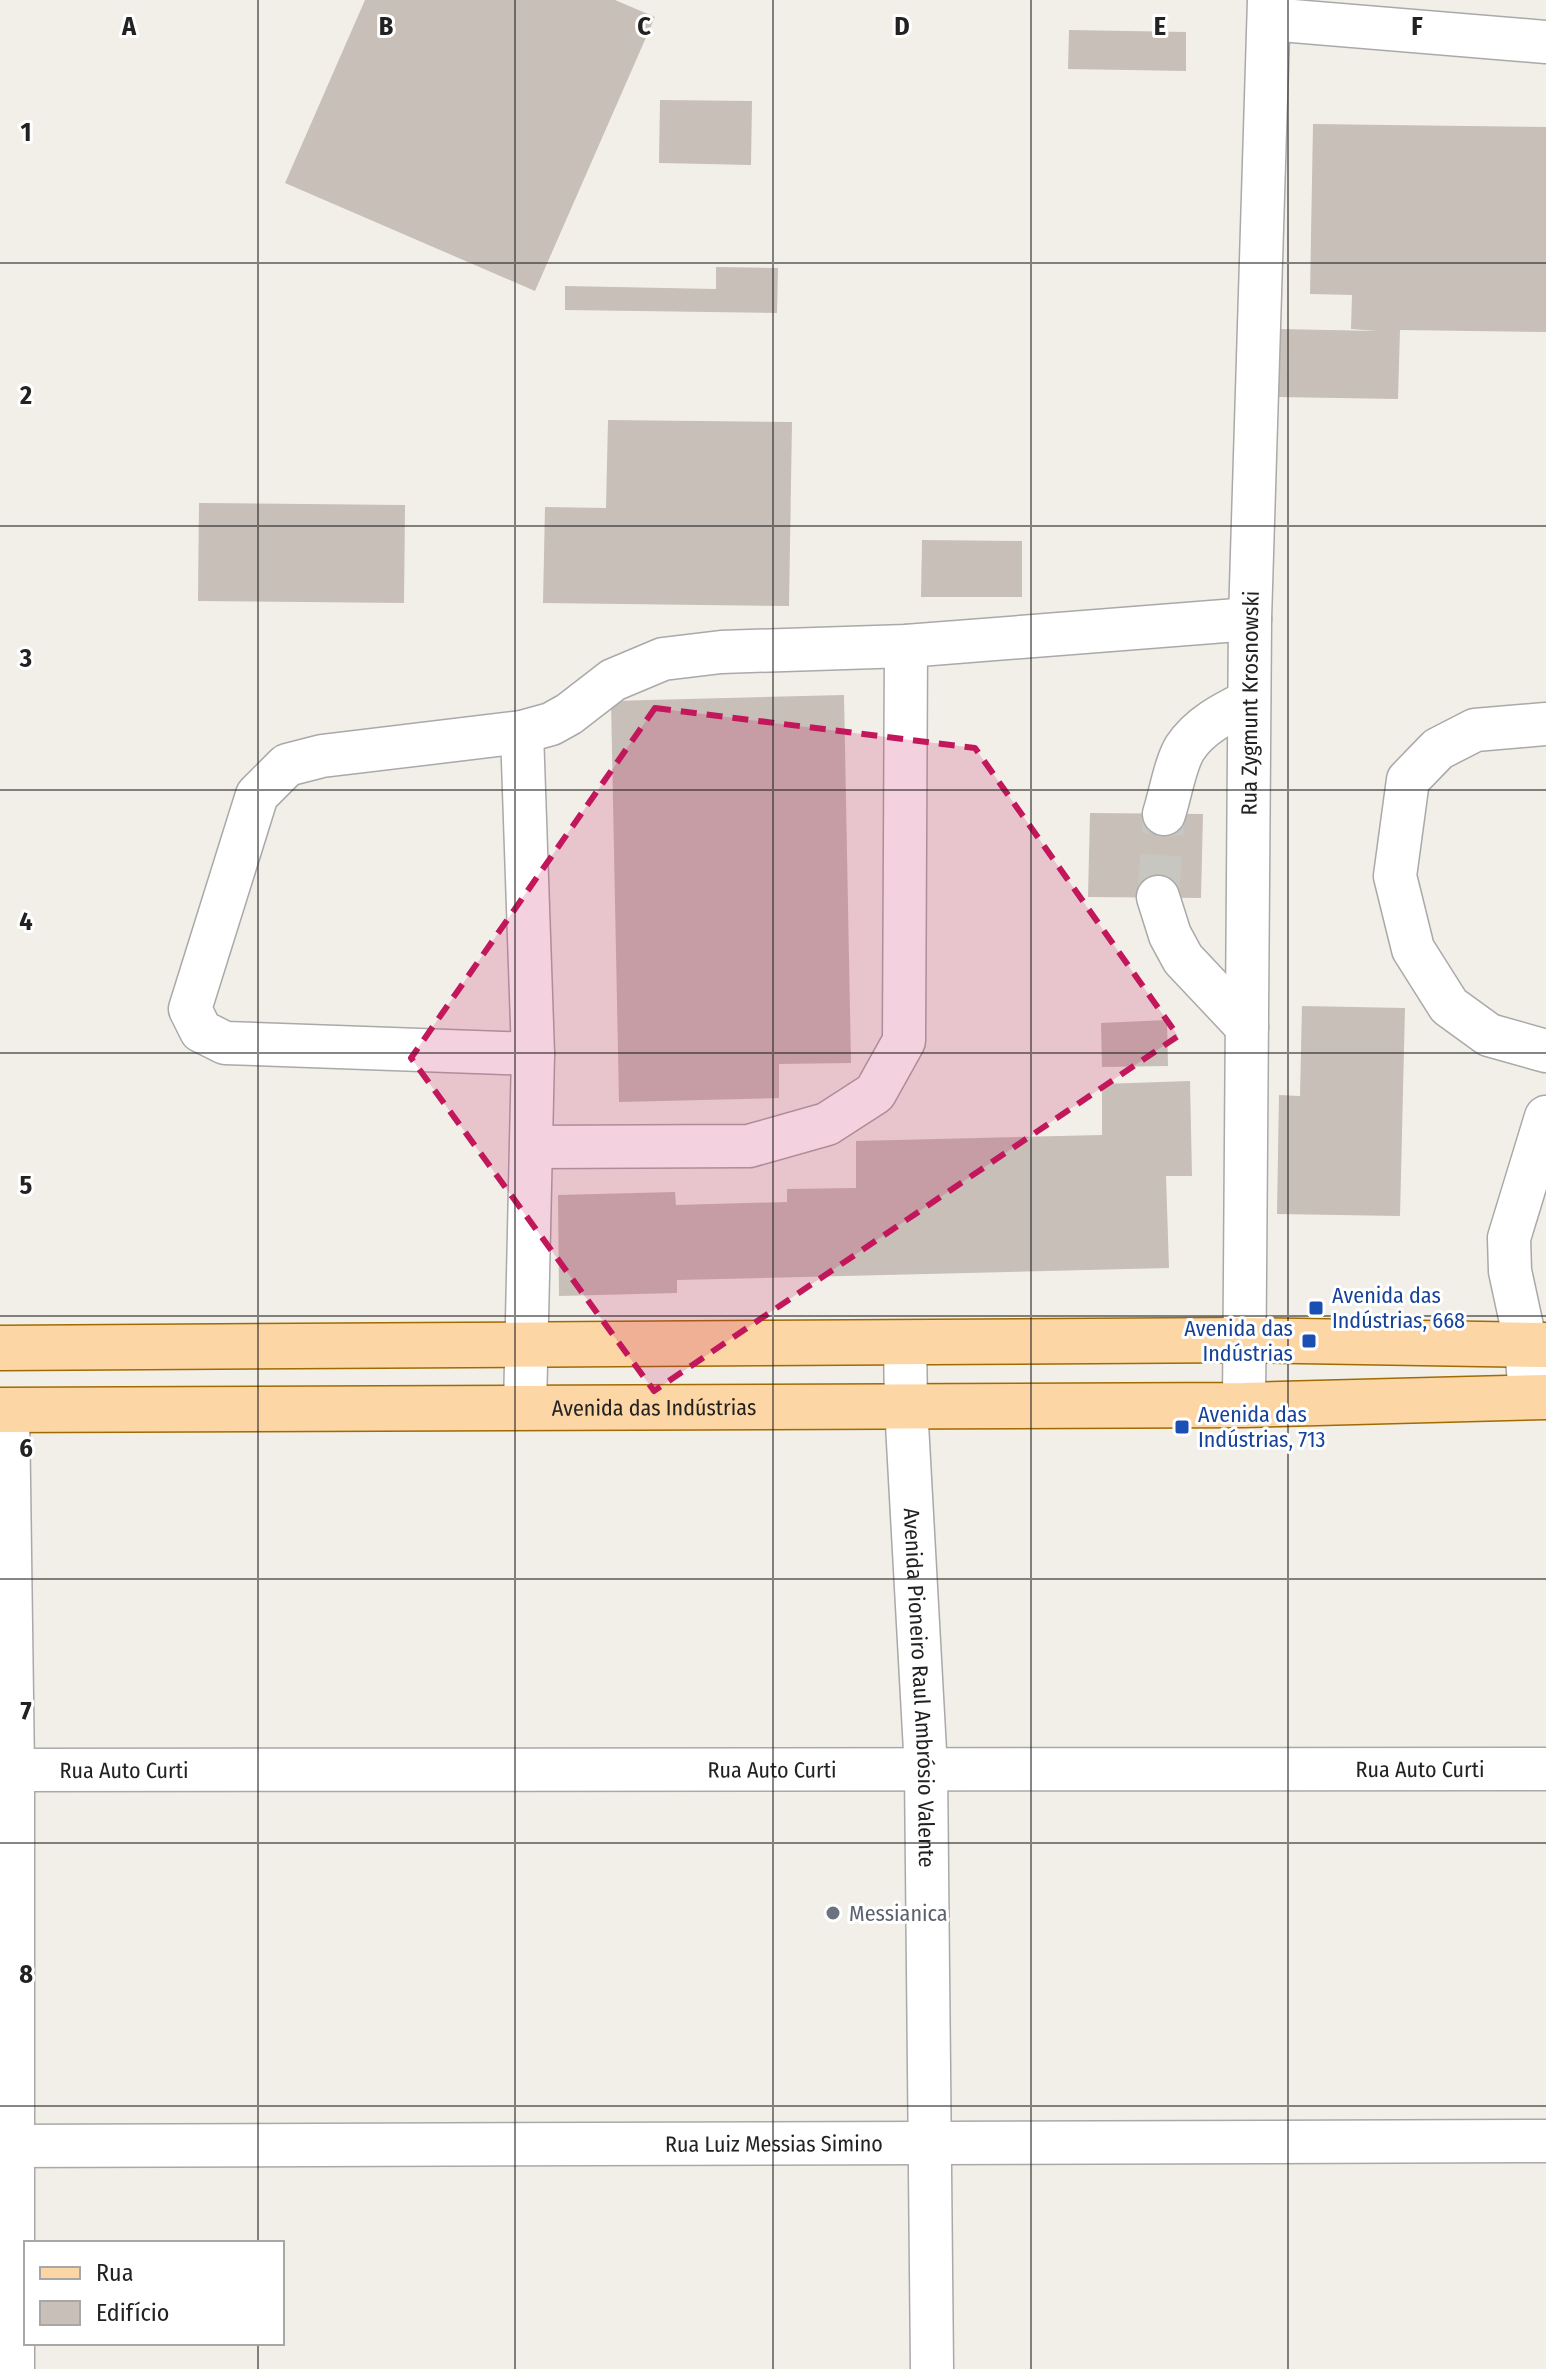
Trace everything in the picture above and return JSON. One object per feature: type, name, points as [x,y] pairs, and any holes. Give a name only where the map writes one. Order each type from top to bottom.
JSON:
[{"type":"main road","points":[[0,1348],[1245,1340],[1536,1345]]},
{"type":"main road","name":"Avenida das Indústrias","points":[[4,1410],[1244,1405],[1538,1397]]},
{"type":"street","points":[[1269,9],[1546,42]]},
{"type":"street","name":"Rua Zygmunt Krosnowski","points":[[1244,1405],[1250,619],[1269,9]]},
{"type":"street","points":[[533,1054],[225,1043],[201,1031],[190,1009],[257,795],[287,765],[322,756],[522,732],[551,724],[613,680],[663,659],[721,652],[906,646],[1250,619]]},
{"type":"street","points":[[532,1147],[749,1146],[827,1124],[875,1093],[904,1041],[906,646]]},
{"type":"street","points":[[1164,814],[1183,751],[1199,731],[1219,716],[1249,701]]},
{"type":"street","points":[[1546,724],[1475,730],[1438,749],[1408,780],[1395,876],[1413,949],[1449,1006],[1489,1035],[1546,1051]]},
{"type":"street","points":[[522,732],[533,1054],[525,1408]]},
{"type":"street","points":[[1158,897],[1170,935],[1183,959],[1247,1027]]},
{"type":"street","points":[[1538,1397],[1536,1345],[1510,1271],[1509,1238],[1546,1117]]},
{"type":"street","name":"Avenida Pioneiro Raul Ambrósio Valente","points":[[905,1342],[926,1769],[932,2369]]},
{"type":"street","points":[[4,1410],[6,2146],[13,2369]]},
{"type":"street","name":"Rua Auto Curti","points":[[6,1770],[1546,1769]]},
{"type":"street","name":"Rua Luiz Messias Simino","points":[[6,2146],[1546,2141]]},
{"type":"highlighted area","points":[[655,708],[975,748],[1178,1036],[654,1391],[411,1058]]},
{"type":"building","points":[[365,0],[615,0],[655,17],[535,291],[285,183]]},
{"type":"building","points":[[1069,30],[1186,32],[1186,71],[1068,69]]},
{"type":"building","points":[[660,100],[752,101],[751,165],[659,163]]},
{"type":"building","points":[[1313,124],[1546,127],[1546,332],[1400,330],[1398,399],[1278,397],[1279,329],[1378,331],[1351,329],[1352,295],[1310,294]]},
{"type":"building","points":[[716,267],[778,268],[777,313],[565,310],[565,286],[716,289]]},
{"type":"building","points":[[608,420],[792,422],[789,606],[543,603],[545,507],[606,508]]},
{"type":"building","points":[[199,503],[405,505],[404,603],[198,601]]},
{"type":"building","points":[[922,540],[1022,541],[1022,597],[921,597]]},
{"type":"building","points":[[844,695],[851,1063],[779,1064],[779,1098],[619,1102],[611,701]]},
{"type":"building","points":[[1090,813],[1203,814],[1201,898],[1088,897]]},
{"type":"building","points":[[1302,1006],[1405,1008],[1400,1216],[1277,1214],[1279,1095],[1300,1096]]},
{"type":"building","points":[[1167,1020],[1168,1066],[1102,1067],[1101,1023]]},
{"type":"building","points":[[1190,1081],[1192,1176],[1166,1176],[1169,1268],[677,1280],[677,1293],[559,1296],[558,1195],[675,1192],[676,1205],[787,1202],[787,1189],[856,1188],[856,1141],[1102,1135],[1102,1084]]},
{"type":"tunnel","points":[[1158,897],[1164,814]]},
{"type":"place","name":"Avenida das Indústrias, 668","points":[[1316,1308]]},
{"type":"place","name":"Avenida das Indústrias","points":[[1309,1341]]},
{"type":"place","name":"Avenida das Indústrias, 713","points":[[1182,1427]]},
{"type":"place","name":"Messianica","points":[[833,1913]]}]
